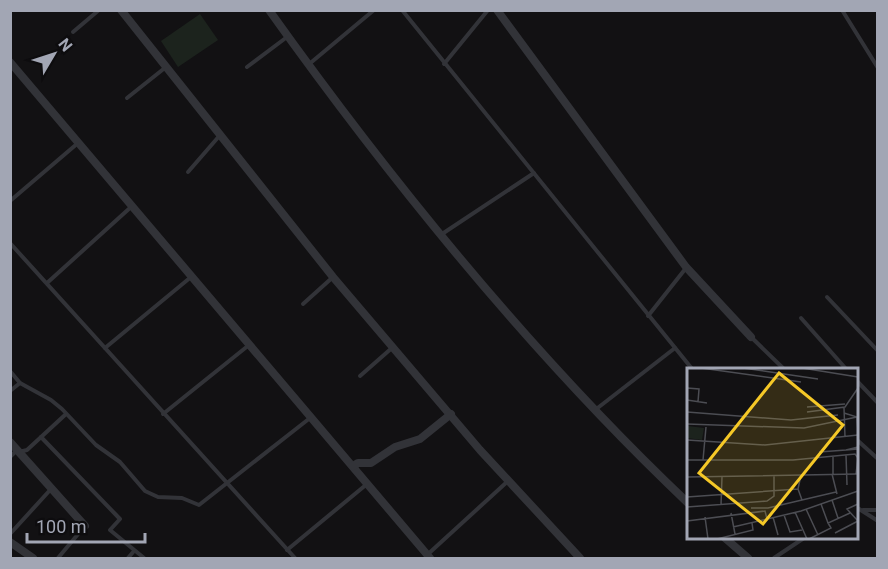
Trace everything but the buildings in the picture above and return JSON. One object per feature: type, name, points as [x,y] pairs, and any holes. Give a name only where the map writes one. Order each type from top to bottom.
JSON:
[{"type":"street","points":[[121,10],[333,276],[508,481],[580,558]]},
{"type":"street","points":[[268,10],[441,236],[595,410],[687,502]]},
{"type":"street","points":[[497,10],[686,267],[751,337]]},
{"type":"street","points":[[12,67],[428,556]]},
{"type":"street","points":[[353,466],[358,463],[371,463],[395,447],[420,439],[451,414]]},
{"type":"street","points":[[10,442],[85,526]]},
{"type":"street","points":[[727,539],[748,558]]},
{"type":"street","points":[[10,542],[21,555],[33,558]]},
{"type":"lane","points":[[73,32],[99,10]]},
{"type":"lane","points":[[308,65],[374,10]]},
{"type":"lane","points":[[402,10],[692,368]]},
{"type":"lane","points":[[444,64],[488,10]]},
{"type":"lane","points":[[842,10],[878,68]]},
{"type":"lane","points":[[247,67],[287,37]]},
{"type":"lane","points":[[126,98],[166,66]]},
{"type":"lane","points":[[188,172],[221,134]]},
{"type":"lane","points":[[10,201],[78,143]]},
{"type":"lane","points":[[441,236],[534,173]]},
{"type":"lane","points":[[47,283],[132,207]]},
{"type":"lane","points":[[10,243],[295,558]]},
{"type":"lane","points":[[648,316],[686,267]]},
{"type":"lane","points":[[303,304],[333,276]]},
{"type":"lane","points":[[105,348],[192,277]]},
{"type":"lane","points":[[827,297],[878,351]]},
{"type":"lane","points":[[801,318],[846,368]]},
{"type":"lane","points":[[751,337],[784,368]]},
{"type":"lane","points":[[163,414],[250,345]]},
{"type":"lane","points":[[360,376],[393,347]]},
{"type":"lane","points":[[595,410],[675,348]]},
{"type":"lane","points":[[10,371],[20,383],[51,400],[96,445],[120,462],[138,485],[151,494],[163,498],[182,498],[199,505],[311,417]]},
{"type":"lane","points":[[858,382],[878,403]]},
{"type":"lane","points":[[10,392],[20,383]]},
{"type":"lane","points":[[10,457],[18,451],[27,450],[66,414]]},
{"type":"lane","points":[[41,437],[120,519],[110,530],[144,558]]},
{"type":"lane","points":[[858,441],[878,459]]},
{"type":"lane","points":[[428,556],[508,481]]},
{"type":"lane","points":[[287,550],[367,484]]},
{"type":"lane","points":[[10,534],[51,488]]},
{"type":"lane","points":[[858,509],[878,510]]},
{"type":"lane","points":[[858,509],[878,521]]},
{"type":"lane","points":[[58,558],[85,526]]},
{"type":"lane","points":[[774,558],[801,539]]},
{"type":"lane","points":[[128,558],[134,550]]},
{"type":"shaded area","points":[[200,14],[218,40],[178,67],[161,41]]}]
